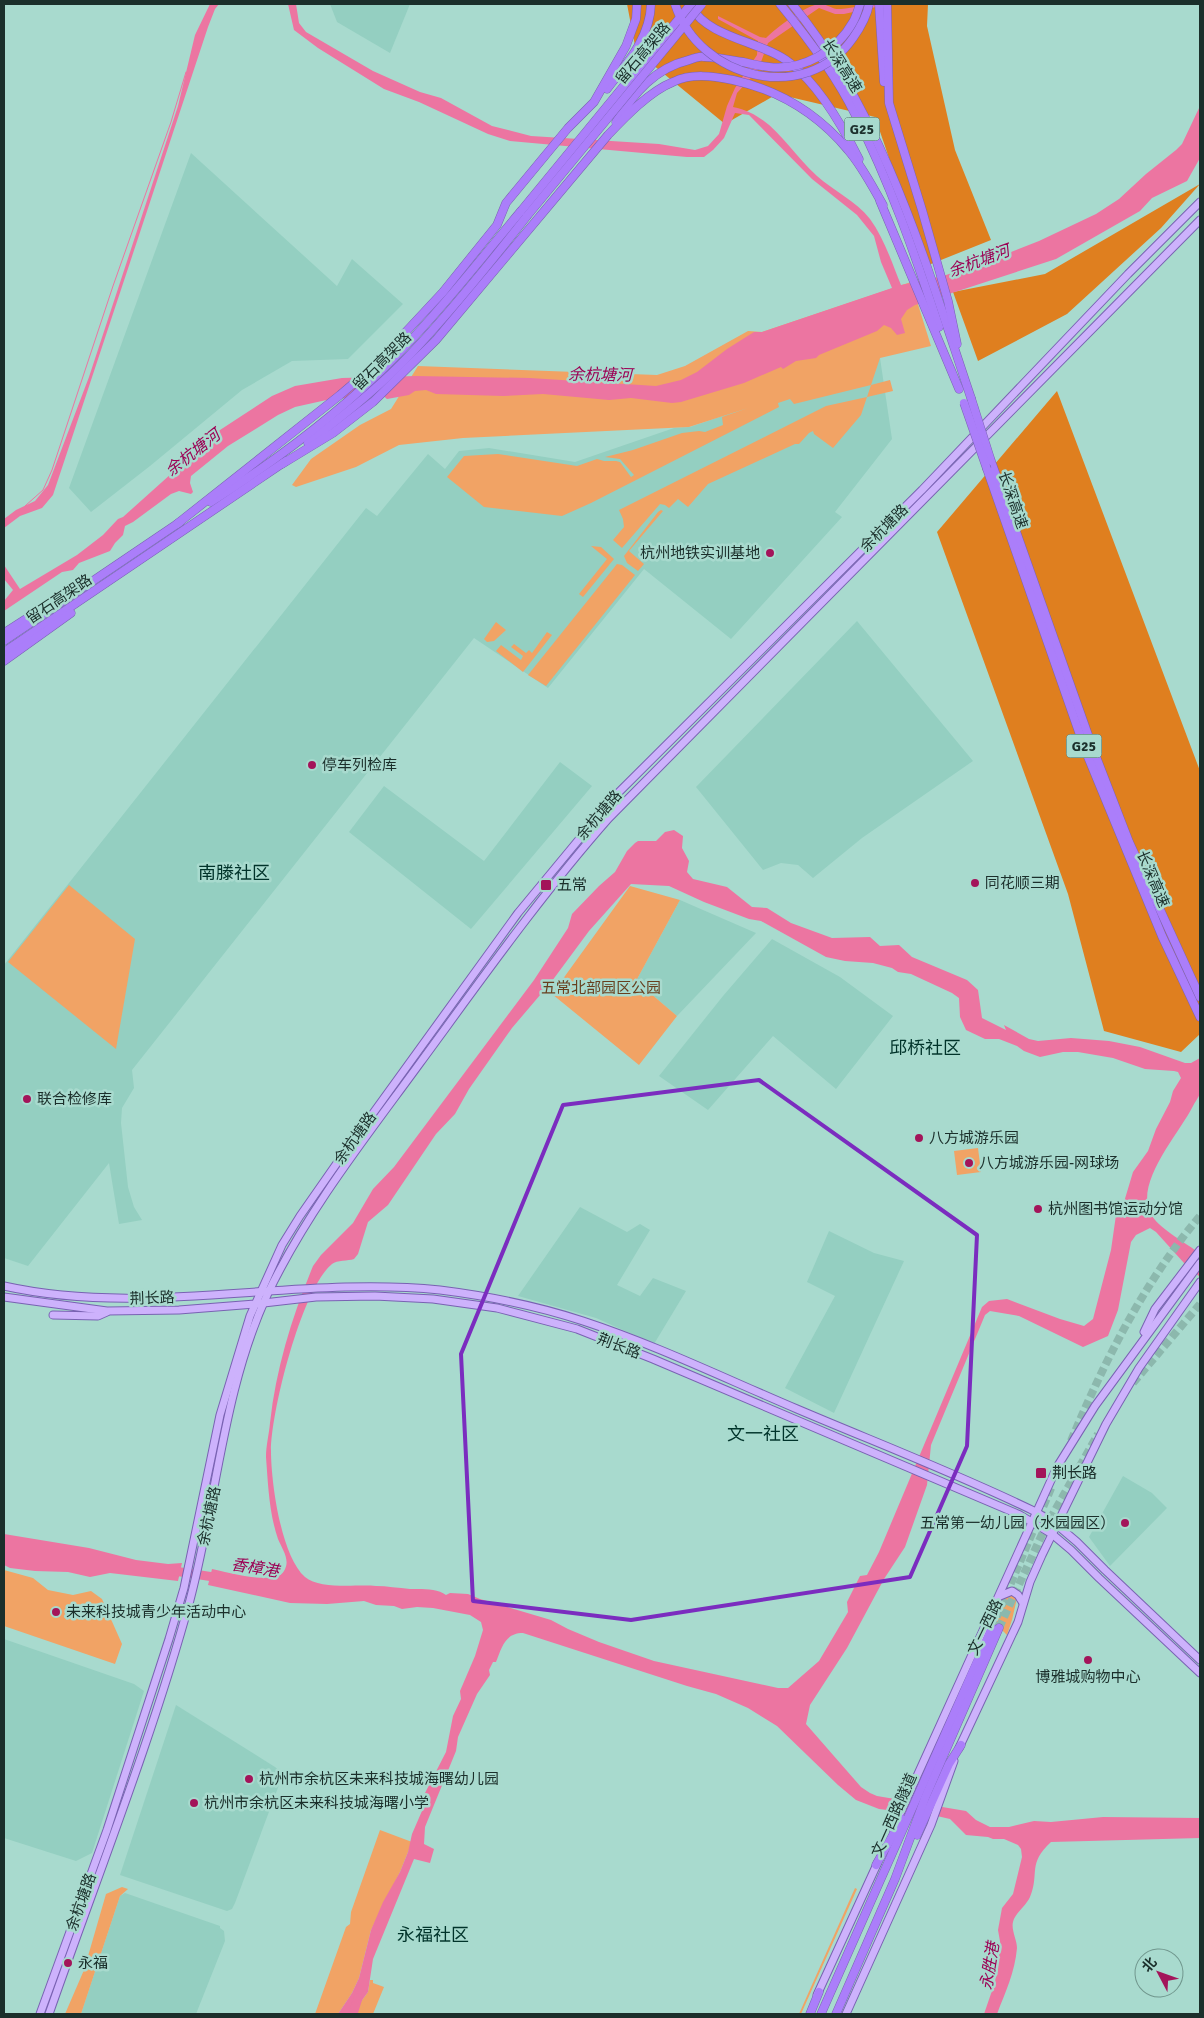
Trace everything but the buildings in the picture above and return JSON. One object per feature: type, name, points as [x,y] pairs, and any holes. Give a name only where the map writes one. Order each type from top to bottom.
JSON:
[{"type":"highway","points":[[594,102],[626,46],[636,19],[638,4]]},
{"type":"highway","points":[[177,524],[302,426],[374,366],[437,299],[497,225],[506,203],[568,128],[616,77],[636,50],[647,29],[651,4]]},
{"type":"highway","points":[[675,4],[688,33],[700,47],[718,60],[741,72],[760,76],[784,77],[809,72],[846,49],[860,28],[869,4]]},
{"type":"highway","points":[[690,4],[695,13],[709,24],[770,51],[790,63],[808,81],[832,113],[851,143],[883,205],[963,389]]},
{"type":"highway","name":"留石高架路","points":[[4,640],[225,493],[320,426],[394,358],[463,280],[690,4]]},
{"type":"highway","name":"留石高架路","points":[[4,652],[282,464],[365,398],[401,364],[430,332],[702,4]]},
{"type":"highway","name":"长深高速","points":[[780,4],[810,40],[854,112],[887,181],[923,267]]},
{"type":"highway","name":"长深高速","points":[[792,4],[815,32],[861,108],[885,158],[1086,752],[1155,920],[1200,1016]]},
{"type":"highway","points":[[282,464],[333,433],[373,402],[436,340],[596,149],[640,90],[661,71],[682,61],[703,56],[770,67],[786,67],[809,61],[825,53],[839,41],[854,22],[860,4]]},
{"type":"highway","points":[[878,4],[881,59],[889,103],[938,266],[946,297],[963,389]]},
{"type":"highway","points":[[887,4],[889,103]]},
{"type":"highway","points":[[608,134],[635,107],[671,82],[687,77],[719,77],[777,94],[814,118],[848,150],[883,205]]},
{"type":"highway","name":"长深高速","points":[[989,465],[1129,842],[1200,997]]},
{"type":"highway","points":[[4,633],[48,604],[109,570]]},
{"type":"highway","points":[[4,661],[59,622],[112,580]]},
{"type":"highway","name":"文一西路隧道","points":[[821,2014],[903,1816],[913,1795],[927,1774],[996,1628],[932,1800],[919,1824],[836,2014]]},
{"type":"highway","points":[[932,1800],[949,1764],[961,1745]]},
{"type":"highway","points":[[876,1865],[903,1816]]},
{"type":"highway","points":[[809,2014],[819,1992]]},
{"type":"main road","name":"余杭塘路","points":[[40,2014],[107,1830],[154,1686],[184,1588],[220,1415],[255,1304],[282,1245],[337,1163],[506,928],[587,827],[617,793],[922,490],[1121,281],[1200,202]]},
{"type":"main road","name":"余杭塘路","points":[[49,2014],[169,1674],[201,1554],[234,1392],[246,1351],[269,1292],[323,1198],[494,961],[578,853],[609,818],[891,535],[1058,362],[1200,220]]},
{"type":"main road","points":[[1136,1349],[1155,1309],[1200,1250]]},
{"type":"main road","name":"文一西路","points":[[913,1795],[981,1632],[999,1597],[1057,1468],[1076,1434],[1200,1263]]},
{"type":"main road","name":"文一西路","points":[[961,1745],[1018,1622],[1030,1582],[1052,1534],[1122,1395],[1168,1326],[1200,1283]]},
{"type":"main road","name":"荆长路","points":[[4,1286],[32,1292],[121,1299],[260,1293],[319,1288],[439,1290],[502,1300],[583,1321],[658,1350],[1036,1512]]},
{"type":"main road","name":"荆长路","points":[[4,1297],[107,1311],[179,1310],[255,1304],[298,1298],[374,1296],[433,1299],[497,1308],[577,1329],[653,1359],[931,1476],[1032,1522]]},
{"type":"main road","points":[[53,1315],[98,1316],[107,1311]]},
{"type":"main road","points":[[1036,1512],[1057,1525],[1077,1542],[1200,1660]]},
{"type":"main road","points":[[1032,1522],[1052,1534],[1071,1550],[1200,1673]]},
{"type":"main road","points":[[999,1597],[1012,1592],[1018,1595],[1023,1603]]},
{"type":"main road","points":[[846,2014],[930,1826],[932,1800]]},
{"type":"main road","points":[[819,1992],[876,1865]]},
{"type":"highlighted area","points":[[759,1080],[977,1235],[967,1446],[910,1577],[631,1620],[473,1601],[461,1354],[563,1105]]},
{"type":"shaded area","points":[[210,4],[219,4],[208,27],[53,495],[42,508],[20,516],[4,528],[4,519],[16,510],[35,501],[48,485],[89,377],[178,106],[195,35]]},
{"type":"shaded area","points":[[288,4],[296,4],[299,23],[306,32],[373,71],[420,92],[441,98],[492,126],[531,136],[659,144],[695,150],[708,146],[719,134],[727,106],[735,88],[757,55],[758,41],[718,19],[718,16],[760,37],[766,38],[791,18],[813,5],[825,4],[841,9],[880,4],[876,7],[844,14],[835,14],[819,8],[768,43],[758,70],[737,93],[733,107],[747,111],[770,125],[817,176],[852,201],[870,219],[887,251],[901,285],[943,276],[991,260],[1039,241],[1096,214],[1119,199],[1182,144],[1200,106],[1200,158],[1187,181],[1152,198],[1140,211],[1056,259],[915,305],[907,310],[901,319],[905,333],[897,335],[891,328],[884,325],[877,331],[819,355],[816,358],[796,361],[783,369],[781,367],[744,383],[681,402],[672,403],[631,398],[609,400],[543,394],[503,396],[436,394],[426,390],[387,399],[380,393],[368,389],[356,390],[348,398],[331,399],[295,407],[278,415],[228,446],[191,476],[190,483],[193,492],[191,494],[179,491],[171,494],[125,526],[123,535],[110,551],[79,563],[73,570],[62,572],[4,611],[4,601],[13,590],[4,579],[4,565],[20,589],[77,555],[103,535],[118,519],[123,517],[220,430],[272,396],[295,386],[342,378],[416,376],[530,378],[656,386],[681,380],[697,372],[727,349],[754,332],[762,332],[892,288],[881,262],[874,236],[857,215],[812,179],[749,115],[735,113],[724,138],[704,157],[510,141],[488,134],[419,102],[384,89],[318,48],[294,30]]},
{"type":"shaded area","points":[[330,4],[410,4],[390,53],[337,22]]},
{"type":"shaded area","points":[[627,4],[928,4],[927,26],[955,150],[991,240],[926,266],[875,117],[777,94],[725,124],[636,51]]},
{"type":"shaded area","points":[[191,153],[337,286],[352,259],[403,304],[348,359],[292,361],[242,390],[91,512],[69,488]]},
{"type":"shaded area","points":[[1200,184],[1161,228],[1067,314],[978,361],[953,292],[1045,274]]},
{"type":"shaded area","points":[[880,358],[892,439],[835,512],[842,517],[731,639],[644,569],[548,688],[474,638],[132,1070],[134,1088],[122,1108],[121,1123],[128,1187],[134,1207],[142,1220],[119,1224],[109,1163],[28,1266],[4,1258],[4,965],[366,508],[377,516],[428,454],[445,469],[459,451],[489,448],[575,462],[674,428],[690,427],[811,386]]},
{"type":"shaded area","points":[[1057,391],[1200,771],[1200,1034],[1181,1052],[1104,1031],[1068,894],[937,532]]},
{"type":"shaded area","points":[[857,621],[973,761],[862,838],[813,878],[798,865],[781,863],[763,870],[696,787]]},
{"type":"shaded area","points":[[560,762],[592,786],[471,929],[349,832],[384,786],[484,861]]},
{"type":"shaded area","points":[[674,830],[683,836],[682,848],[689,861],[687,872],[693,879],[727,887],[752,907],[767,908],[791,923],[832,938],[870,937],[880,946],[899,945],[912,957],[967,980],[978,990],[982,1018],[1006,1030],[1004,1025],[1029,1039],[1038,1041],[1071,1038],[1109,1041],[1140,1047],[1185,1063],[1191,1063],[1200,1058],[1201,1085],[1199,1095],[1152,1175],[1147,1204],[1156,1221],[1200,1254],[1200,1277],[1150,1228],[1136,1235],[1131,1242],[1118,1310],[1108,1336],[1083,1347],[1019,1316],[990,1311],[985,1315],[931,1445],[927,1485],[905,1547],[884,1579],[847,1648],[810,1705],[806,1724],[861,1787],[877,1796],[966,1811],[976,1820],[990,1827],[1009,1827],[1034,1821],[1051,1822],[1103,1817],[1200,1818],[1200,1838],[1051,1842],[1036,1863],[1033,1889],[1030,1897],[1013,1922],[1017,1945],[1016,1957],[997,2014],[984,2014],[995,1982],[1001,1947],[998,1930],[1002,1908],[1013,1894],[1022,1857],[1021,1849],[1018,1845],[1004,1839],[966,1835],[950,1819],[879,1809],[856,1800],[777,1726],[748,1708],[716,1694],[523,1633],[512,1635],[505,1642],[496,1662],[493,1662],[489,1670],[490,1675],[477,1694],[458,1737],[456,1751],[425,1827],[424,1844],[434,1849],[430,1863],[414,1859],[373,1959],[368,1992],[352,2014],[338,2014],[352,1993],[359,1978],[371,1930],[383,1902],[400,1872],[408,1852],[412,1834],[425,1804],[425,1793],[446,1752],[453,1716],[461,1699],[460,1691],[475,1656],[483,1630],[481,1622],[470,1615],[433,1608],[417,1607],[402,1609],[364,1601],[327,1604],[290,1603],[208,1585],[212,1569],[261,1578],[279,1575],[286,1567],[284,1551],[278,1539],[271,1508],[266,1449],[276,1382],[298,1304],[313,1266],[321,1255],[353,1223],[373,1189],[394,1167],[534,980],[568,928],[572,914],[615,872],[627,851],[635,843],[638,841],[656,841],[665,832]],"holes":[[[631,884],[669,886],[704,902],[749,919],[761,921],[826,957],[845,961],[873,963],[892,968],[898,972],[911,974],[952,993],[959,998],[960,1017],[966,1030],[985,1039],[999,1039],[1040,1057],[1063,1052],[1078,1052],[1113,1058],[1145,1069],[1178,1072],[1181,1078],[1173,1091],[1148,1151],[1133,1172],[1124,1202],[1116,1215],[1111,1250],[1093,1319],[1084,1326],[1007,1299],[989,1301],[982,1307],[879,1552],[867,1575],[860,1576],[847,1602],[848,1612],[819,1661],[788,1688],[778,1688],[654,1661],[599,1642],[551,1620],[468,1594],[450,1593],[446,1595],[429,1589],[320,1584],[305,1577],[297,1567],[284,1536],[275,1499],[271,1451],[276,1408],[290,1352],[310,1298],[321,1277],[332,1264],[354,1259],[358,1254],[368,1222],[388,1205],[436,1134],[455,1114],[469,1089],[512,1028],[552,981],[589,931]]]},
{"type":"shaded area","points":[[680,900],[756,933],[677,1016],[636,981]]},
{"type":"shaded area","points":[[772,939],[840,977],[893,1016],[836,1089],[773,1036],[708,1110],[659,1076],[723,996]]},
{"type":"shaded area","points":[[580,1207],[627,1232],[640,1224],[650,1230],[617,1285],[640,1296],[653,1278],[686,1291],[654,1344],[596,1318],[518,1296]]},
{"type":"shaded area","points":[[829,1231],[874,1253],[904,1261],[834,1413],[785,1388],[835,1296],[807,1282]]},
{"type":"shaded area","name":"五常第一幼儿园（水园园区）","points":[[1123,1476],[1152,1493],[1167,1508],[1110,1566],[1089,1537]]},
{"type":"shaded area","points":[[4,1534],[89,1548],[136,1560],[168,1564],[182,1563],[178,1581],[110,1573],[90,1577],[68,1572],[10,1568],[4,1565]]},
{"type":"shaded area","points":[[4,1639],[134,1684],[144,1691],[92,1853],[76,1861],[4,1838]]},
{"type":"shaded area","name":"杭州市余杭区未来科技城海曙小学","points":[[176,1705],[281,1772],[282,1777],[235,1903],[232,1909],[227,1911],[120,1875]]},
{"type":"shaded area","points":[[125,1893],[220,1926],[224,1931],[225,1941],[196,2014],[81,2014],[120,1896]]},
{"type":"green space","points":[[911,282],[931,346],[880,358],[871,385],[794,404],[790,399],[778,403],[779,407],[562,516],[484,507],[447,477],[464,456],[498,454],[577,466],[597,459],[616,461],[620,462],[631,477],[634,475],[620,459],[605,457],[633,450],[682,433],[705,432],[723,425],[722,417],[748,408],[689,427],[463,438],[399,445],[356,467],[296,487],[292,485],[311,459],[360,425],[391,409],[418,366],[657,375],[685,366],[748,331],[762,332]]},
{"type":"green space","points":[[890,380],[893,391],[867,397],[871,385]]},
{"type":"green space","points":[[867,397],[861,415],[833,448],[814,434],[813,431],[799,444],[795,444],[708,484],[688,507],[678,499],[669,508],[660,504],[622,548],[613,540],[624,527],[619,510],[826,406]]},
{"type":"green space","points":[[661,510],[663,511],[629,551],[644,564],[638,571],[627,563],[624,556]]},
{"type":"green space","points":[[591,546],[601,547],[614,559],[583,597],[579,594],[607,559]]},
{"type":"green space","points":[[617,564],[622,565],[635,575],[546,686],[528,675]]},
{"type":"green space","points":[[496,622],[506,630],[494,641],[487,642],[484,639]]},
{"type":"green space","points":[[547,632],[552,635],[523,672],[496,651],[501,645],[521,660],[523,656],[511,647],[514,644],[526,653],[529,650],[532,653]]},
{"type":"green space","points":[[69,885],[135,939],[116,1049],[8,962]]},
{"type":"green space","name":"五常北部园区公园","points":[[630,886],[680,900],[636,981],[677,1016],[639,1065],[552,994]]},
{"type":"green space","points":[[978,1148],[981,1172],[957,1175],[954,1151]]},
{"type":"green space","name":"未来科技城青少年活动中心","points":[[4,1570],[33,1578],[48,1590],[73,1595],[91,1591],[102,1599],[122,1644],[115,1664],[4,1626]]},
{"type":"green space","points":[[1010,1593],[1017,1598],[1007,1635],[1000,1628],[991,1626],[1003,1599]]},
{"type":"green space","points":[[380,1830],[412,1842],[400,1872],[371,1930],[359,1978],[352,1993],[338,2014],[315,2014],[346,1927],[350,1924],[351,1912]]},
{"type":"green space","points":[[122,1887],[128,1889],[120,1896],[81,2014],[65,2014],[84,1970],[106,1894]]},
{"type":"green space","points":[[855,1888],[857,1889],[801,2014],[799,2014]]},
{"type":"green space","points":[[370,1980],[384,1987],[373,2014],[352,2014],[368,1992]]},
{"type":"waterway","points":[[25,506],[43,490],[52,470],[113,286],[171,122],[186,72]]},
{"type":"waterway","name":"香樟港","points":[[168,1570],[220,1578]]},
{"type":"waterway","points":[[353,2014],[358,1998]]},
{"type":"tunnel","points":[[1071,1441],[1097,1382],[1143,1295],[1180,1241],[1200,1216]]},
{"type":"tunnel","points":[[1133,1383],[1200,1304]]},
{"type":"tunnel","points":[[999,1628],[1045,1528],[1098,1434]]},
{"type":"tunnel","points":[[992,1628],[1052,1486]]},
{"type":"place","name":"杭州地铁实训基地","points":[[770,553]]},
{"type":"place","name":"停车列检库","points":[[312,765]]},
{"type":"place","name":"同花顺三期","points":[[975,883]]},
{"type":"place","name":"五常","points":[[546,885]]},
{"type":"place","name":"联合检修库","points":[[27,1099]]},
{"type":"place","name":"八方城游乐园","points":[[919,1138]]},
{"type":"place","name":"八方城游乐园-网球场","points":[[969,1163]]},
{"type":"place","name":"杭州图书馆运动分馆","points":[[1038,1209]]},
{"type":"place","name":"荆长路","points":[[1041,1473]]},
{"type":"place","name":"五常第一幼儿园（水园园区）","points":[[1125,1523]]},
{"type":"place","name":"未来科技城青少年活动中心","points":[[56,1612]]},
{"type":"place","name":"博雅城购物中心","points":[[1088,1660]]},
{"type":"place","name":"杭州市余杭区未来科技城海曙幼儿园","points":[[249,1779]]},
{"type":"place","name":"杭州市余杭区未来科技城海曙小学","points":[[194,1803]]},
{"type":"place","name":"永福","points":[[68,1963]]},
{"type":"district","name":"南滕社区","points":[[234,873]]},
{"type":"district","name":"邱桥社区","points":[[925,1048]]},
{"type":"district","name":"文一社区","points":[[763,1434]]},
{"type":"district","name":"永福社区","points":[[433,1935]]},
{"type":"water label","name":"余杭塘河","points":[[979,261]]},
{"type":"water label","name":"余杭塘河","points":[[600,375]]},
{"type":"water label","name":"余杭塘河","points":[[193,453]]},
{"type":"water label","name":"永胜港","points":[[990,1966]]}]
